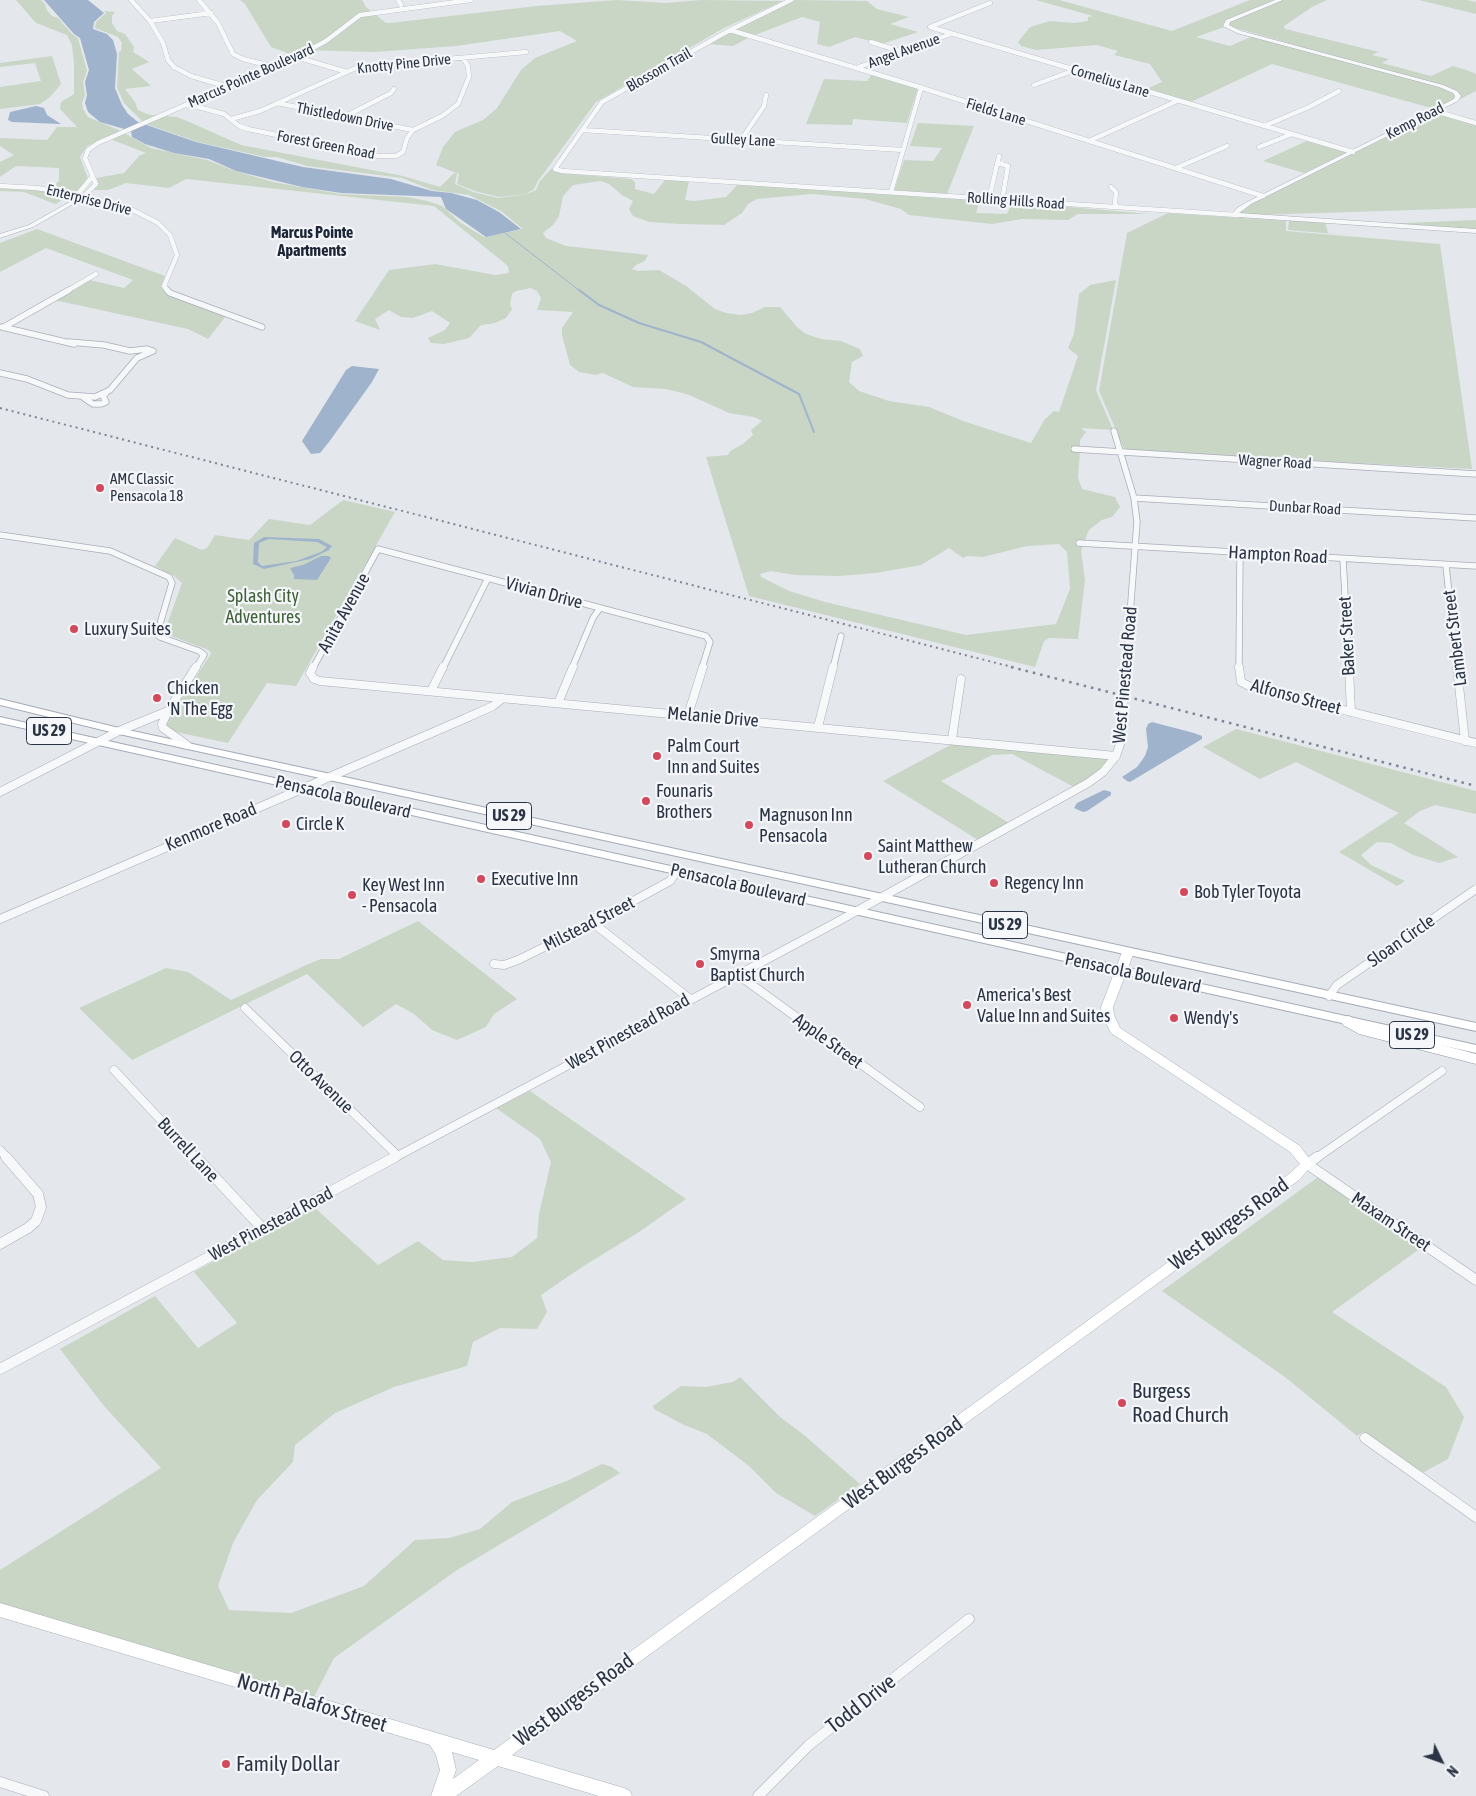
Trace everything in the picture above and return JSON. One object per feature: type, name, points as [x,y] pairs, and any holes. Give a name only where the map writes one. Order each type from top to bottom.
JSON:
[{"type":"highway","points":[[1349,1018],[1365,1030],[1476,1058]]},
{"type":"main road","name":"Pensacola Boulevard","points":[[0,702],[119,731],[1476,1027]]},
{"type":"main road","name":"Pensacola Boulevard","points":[[0,720],[1265,1002],[1349,1018]]},
{"type":"main road","points":[[424,815],[438,800]]},
{"type":"main road","points":[[609,855],[620,840]]},
{"type":"main road","points":[[716,879],[727,863]]},
{"type":"main road","points":[[1128,952],[1107,1007],[1108,1016],[1115,1030],[1295,1149],[1307,1164]]},
{"type":"main road","points":[[1355,1002],[1349,1018],[1476,1043]]},
{"type":"main road","name":"US 29","points":[[1349,1018],[1476,1049]]},
{"type":"main road","name":"West Burgess Road","points":[[441,1796],[961,1421],[1294,1176],[1307,1164]]},
{"type":"main road","name":"North Palafox Street","points":[[0,1610],[495,1757],[592,1792],[624,1796]]},
{"type":"main road","points":[[435,1739],[444,1753],[448,1770],[441,1796]]},
{"type":"street","points":[[131,0],[150,21],[162,43],[168,60],[174,67],[191,76],[229,86]]},
{"type":"street","points":[[199,0],[211,14],[236,57],[274,67]]},
{"type":"street","points":[[398,0],[401,5]]},
{"type":"street","points":[[413,0],[417,6]]},
{"type":"street","name":"Marcus Pointe Boulevard","points":[[92,177],[85,158],[88,150],[98,143],[296,58],[326,41],[360,14],[471,0]]},
{"type":"street","name":"Blossom Trail","points":[[557,170],[555,168],[602,102],[730,30],[792,0]]},
{"type":"street","name":"Kemp Road","points":[[1238,215],[1236,212],[1239,209],[1263,196],[1456,100],[1457,94],[1441,86],[1239,32],[1226,26],[1226,23],[1232,20],[1280,0]]},
{"type":"street","name":"Cornelius Lane","points":[[990,3],[930,26],[933,29],[1353,152]]},
{"type":"street","points":[[150,21],[211,14]]},
{"type":"street","name":"Fields Lane","points":[[730,30],[1263,196]]},
{"type":"street","name":"Angel Avenue","points":[[856,68],[952,34]]},
{"type":"street","points":[[871,42],[903,52]]},
{"type":"street","name":"Knotty Pine Drive","points":[[231,119],[250,114],[347,72],[371,65],[526,52]]},
{"type":"street","points":[[296,58],[347,72]]},
{"type":"street","points":[[412,130],[442,116],[458,104],[469,77],[468,66],[463,58]]},
{"type":"street","points":[[1034,85],[1074,70]]},
{"type":"street","points":[[891,192],[921,88]]},
{"type":"street","points":[[344,117],[391,94],[394,89]]},
{"type":"street","points":[[1264,126],[1309,107],[1339,91]]},
{"type":"street","points":[[741,140],[764,106],[766,95]]},
{"type":"street","points":[[1089,141],[1177,101]]},
{"type":"street","name":"Thistledown Drive","points":[[277,103],[412,130]]},
{"type":"street","name":"Forest Green Road","points":[[187,104],[220,113],[239,126],[248,129],[387,157],[401,154],[412,130]]},
{"type":"street","points":[[1435,111],[1476,123]]},
{"type":"street","name":"Gulley Lane","points":[[582,130],[903,150]]},
{"type":"street","points":[[1259,147],[1292,134]]},
{"type":"street","points":[[1176,168],[1228,146]]},
{"type":"street","points":[[989,199],[999,156]]},
{"type":"street","points":[[998,163],[1008,166],[1002,200]]},
{"type":"street","name":"Rolling Hills Road","points":[[557,170],[1476,231]]},
{"type":"street","points":[[0,231],[27,221],[77,195],[92,177],[96,184],[84,196],[31,226],[0,236]]},
{"type":"street","name":"Enterprise Drive","points":[[0,186],[37,188],[84,196],[127,207],[145,215],[158,223],[170,235],[177,255],[164,282],[164,286],[170,293],[262,327]]},
{"type":"street","points":[[1111,187],[1116,192],[1115,203],[1117,207]]},
{"type":"street","points":[[2,327],[96,274]]},
{"type":"street","points":[[2,327],[79,345],[88,343],[130,351],[137,353],[137,358]]},
{"type":"street","points":[[0,373],[27,379],[68,395],[94,397],[106,393],[112,388],[137,358],[153,351],[147,349],[130,351]]},
{"type":"street","points":[[82,397],[95,404],[101,404],[106,402],[104,396],[106,393]]},
{"type":"street","name":"West Pinestead Road","points":[[0,1369],[856,911],[1088,783],[1103,772],[1116,756],[1121,741],[1137,522],[1134,498],[1114,431]]},
{"type":"street","name":"Wagner Road","points":[[1074,449],[1121,454],[1476,474]]},
{"type":"street","name":"Dunbar Road","points":[[1134,498],[1476,518]]},
{"type":"street","points":[[0,535],[110,551],[169,577],[172,583],[157,634],[160,637],[199,651],[204,655],[168,711],[162,724],[163,728],[187,745]]},
{"type":"street","name":"Hampton Road","points":[[1079,543],[1446,566],[1476,566]]},
{"type":"street","name":"Vivian Drive","points":[[378,549],[709,638],[710,642],[688,715]]},
{"type":"street","name":"Anita Avenue","points":[[311,676],[310,673],[378,549]]},
{"type":"street","name":"Alfonso Street","points":[[1240,553],[1239,677],[1241,682],[1251,688],[1476,743]]},
{"type":"street","name":"Baker Street","points":[[1343,559],[1351,712]]},
{"type":"street","name":"Lambert Street","points":[[1446,566],[1465,741]]},
{"type":"street","points":[[431,691],[488,578]]},
{"type":"street","points":[[558,703],[600,608]]},
{"type":"street","points":[[818,727],[841,636]]},
{"type":"street","name":"Melanie Drive","points":[[311,676],[320,681],[952,739],[1116,756]]},
{"type":"street","points":[[952,739],[961,679]]},
{"type":"street","name":"Kenmore Road","points":[[0,919],[464,719],[493,706],[502,698]]},
{"type":"street","points":[[0,792],[77,754],[98,741],[168,711]]},
{"type":"street","name":"Milstead Street","points":[[494,964],[504,965],[518,960],[593,922],[670,881],[677,871]]},
{"type":"street","name":"Sloan Circle","points":[[1329,996],[1337,985],[1476,889]]},
{"type":"street","points":[[593,922],[690,999]]},
{"type":"street","name":"Apple Street","points":[[737,974],[920,1108]]},
{"type":"street","name":"Otto Avenue","points":[[245,1008],[398,1156]]},
{"type":"street","name":"Burrell Lane","points":[[114,1070],[263,1229]]},
{"type":"street","name":"West Burgess Road","points":[[1307,1164],[1442,1071]]},
{"type":"street","points":[[0,1150],[38,1194],[41,1207],[36,1221],[28,1228],[0,1244]]},
{"type":"street","name":"Maxam Street","points":[[1307,1164],[1476,1280]]},
{"type":"street","points":[[1364,1438],[1476,1517]]},
{"type":"street","name":"Todd Drive","points":[[758,1796],[809,1745],[970,1619]]},
{"type":"street","points":[[0,1782],[44,1796]]},
{"type":"green space","points":[[16,0],[41,0],[52,16],[58,18],[78,38],[87,71],[83,82],[85,95],[82,103],[83,109],[88,117],[121,131],[87,146],[80,157],[88,179],[75,193],[51,189],[59,181],[59,168],[16,166],[0,177],[0,162],[14,155],[0,146],[0,138],[47,140],[57,127],[77,127],[60,109],[61,102],[74,94],[72,45],[67,35],[36,23]]},
{"type":"green space","points":[[240,0],[362,0],[366,7],[386,23],[537,6],[617,0],[666,3],[701,0],[783,1],[724,28],[596,102],[534,189],[526,194],[499,197],[457,184],[459,174],[436,165],[443,147],[455,132],[483,120],[497,108],[521,70],[535,58],[577,41],[560,31],[456,46],[374,52],[303,50],[293,55],[271,47],[245,4]]},
{"type":"green space","points":[[795,0],[867,1],[877,9],[909,17],[890,24],[918,32],[882,44],[855,37],[829,47],[817,44],[820,22],[802,17],[755,35],[734,29]]},
{"type":"green space","points":[[1036,0],[1059,0],[1172,31],[1250,0],[1276,0],[1226,21],[1223,24],[1224,27],[1196,37],[1230,46],[1253,36],[1440,87],[1453,92],[1455,96],[1435,109],[1272,64],[1189,103],[1144,90],[1162,82],[1150,64],[1114,55],[1118,51],[1097,45],[1036,50],[1021,46],[1018,42],[1030,27],[1050,21],[1074,23],[1088,21],[1088,17],[1093,16]]},
{"type":"green space","points":[[1284,0],[1327,0],[1312,7],[1284,26],[1285,29],[1379,52],[1372,55],[1389,59],[1382,63],[1431,76],[1453,66],[1469,71],[1476,74],[1476,91],[1460,99],[1458,92],[1229,26],[1230,22]]},
{"type":"green space","points":[[1419,0],[1467,0],[1476,2],[1476,14]]},
{"type":"green space","points":[[104,11],[115,12],[112,16],[112,23],[117,31],[125,34],[134,47],[133,52],[149,62],[132,69],[151,86],[125,89],[135,102],[138,110],[158,116],[143,122],[124,103],[117,88],[119,52],[121,51],[122,43],[118,37],[95,28],[96,22],[106,13]]},
{"type":"green space","points":[[732,31],[752,36],[733,46],[708,44]]},
{"type":"green space","points":[[52,56],[61,84],[50,97],[40,104],[0,109],[0,87],[41,81],[35,63],[0,67],[0,63]]},
{"type":"green space","points":[[872,74],[918,88],[907,123],[853,119],[852,125],[806,124],[824,79],[867,81]]},
{"type":"green space","points":[[1436,113],[1476,124],[1476,208],[1256,215],[1239,213],[1252,203]]},
{"type":"green space","points":[[163,116],[177,117],[241,145],[403,176],[440,187],[454,173],[457,174],[455,184],[473,192],[498,198],[527,194],[536,190],[540,181],[552,168],[560,173],[631,179],[635,182],[635,189],[654,194],[665,180],[689,181],[685,200],[694,201],[726,197],[739,183],[980,199],[976,213],[1007,214],[1012,202],[1150,214],[1078,214],[1068,220],[1022,219],[992,224],[909,215],[901,209],[865,199],[812,194],[757,199],[748,204],[742,213],[724,225],[681,224],[649,222],[633,216],[629,209],[633,201],[609,184],[600,181],[573,185],[563,196],[559,216],[553,225],[543,233],[546,238],[566,246],[648,255],[645,261],[632,269],[638,271],[659,270],[686,286],[715,309],[726,313],[741,315],[752,313],[765,307],[780,307],[797,327],[806,334],[821,339],[841,341],[860,349],[863,356],[852,362],[849,382],[859,391],[889,401],[929,407],[963,421],[1031,443],[1045,419],[1054,411],[1059,412],[1078,356],[1068,348],[1074,334],[1079,294],[1090,285],[1116,280],[1096,390],[1113,430],[1081,428],[1086,432],[1080,440],[1080,448],[1070,447],[1070,450],[1080,451],[1078,478],[1082,489],[1115,497],[1120,507],[1112,517],[1102,520],[1089,530],[1084,542],[1075,541],[1076,545],[1083,545],[1081,551],[1085,580],[1078,639],[1049,638],[1044,641],[1035,667],[749,596],[706,457],[728,455],[730,451],[743,444],[753,435],[751,430],[762,421],[754,417],[729,413],[687,394],[666,389],[633,387],[603,373],[595,375],[579,372],[570,365],[562,335],[562,328],[573,312],[537,310],[541,298],[537,291],[530,288],[516,291],[512,294],[510,304],[512,309],[506,318],[495,323],[481,325],[469,338],[444,344],[431,343],[428,338],[445,330],[450,323],[432,311],[413,318],[401,317],[389,310],[375,319],[380,330],[355,321],[389,270],[435,264],[495,275],[509,273],[508,266],[434,206],[186,179],[169,188],[126,183],[108,190],[94,190],[99,184],[96,178],[124,173],[139,156],[146,153],[110,139],[124,133],[151,148],[207,160],[235,171],[273,182],[340,194],[407,197],[427,201],[442,206],[461,223],[484,237],[523,229],[501,211],[469,195],[432,190],[402,178],[307,166],[277,157],[265,157],[198,142],[146,124]],"holes":[[[1059,544],[1067,552],[1070,589],[1056,624],[966,635],[825,602],[789,591],[761,577],[760,574],[770,571],[796,575],[839,576],[876,573],[921,565],[949,548],[963,558],[967,556],[983,557],[1027,546]]]},
{"type":"green space","points":[[918,123],[974,126],[947,194],[894,191],[904,160],[933,161],[942,148],[910,146]]},
{"type":"green space","points":[[1309,140],[1349,152],[1304,173],[1263,161]]},
{"type":"green space","points":[[0,188],[48,191],[72,195],[55,204],[24,192],[0,191]]},
{"type":"green space","points":[[1168,213],[1286,221],[1286,231],[1440,244],[1472,469],[1125,451],[1099,391],[1127,233]]},
{"type":"green space","points":[[1285,220],[1325,222],[1328,233],[1359,236],[1288,230],[1289,221]]},
{"type":"green space","points":[[1476,220],[1476,230],[1383,224]]},
{"type":"green space","points":[[37,229],[165,276],[161,286],[167,293],[226,316],[208,339],[188,329],[54,300],[89,280],[124,288],[133,280],[46,248],[0,272],[0,243]]},
{"type":"green space","name":"Splash City Adventures","points":[[343,500],[395,512],[296,686],[267,683],[228,743],[171,731],[166,722],[211,654],[206,649],[166,634],[165,630],[182,583],[174,576],[155,566],[175,538],[202,550],[207,548],[215,535],[249,540],[269,519],[310,525]]},
{"type":"green space","points":[[1236,729],[1476,791],[1476,814],[1435,805],[1420,811],[1404,823],[1458,857],[1439,863],[1413,855],[1391,843],[1377,842],[1361,855],[1371,865],[1405,881],[1397,886],[1339,852],[1399,813],[1296,762],[1260,779],[1203,747]]},
{"type":"green space","points":[[956,742],[1110,757],[1099,771],[1074,787],[1012,754],[992,755],[941,781],[1009,823],[978,840],[883,781]]},
{"type":"green space","points":[[418,921],[517,999],[494,1014],[486,1027],[457,1040],[432,1030],[414,1014],[396,1004],[363,1027],[307,974],[132,1060],[79,1008],[166,968],[188,972],[231,1000],[321,959],[339,959]]},
{"type":"green space","points":[[530,1091],[686,1199],[639,1232],[541,1295],[547,1312],[537,1329],[500,1328],[473,1342],[467,1366],[394,1387],[335,1413],[295,1445],[293,1462],[257,1500],[233,1543],[218,1586],[229,1610],[291,1613],[364,1586],[415,1540],[449,1538],[480,1529],[512,1502],[569,1480],[602,1464],[612,1467],[620,1473],[457,1570],[334,1658],[314,1697],[0,1604],[0,1570],[161,1468],[104,1406],[60,1349],[155,1296],[198,1348],[237,1323],[194,1272],[314,1207],[378,1265],[418,1241],[443,1260],[472,1262],[512,1257],[537,1238],[539,1214],[551,1162],[540,1139],[496,1108]]},
{"type":"green space","points":[[1318,1177],[1421,1248],[1332,1312],[1446,1387],[1464,1417],[1448,1459],[1422,1473],[1363,1432],[1357,1436],[1285,1377],[1162,1291]]},
{"type":"green space","points":[[740,1377],[780,1417],[804,1435],[860,1484],[815,1516],[776,1493],[749,1466],[707,1434],[682,1424],[654,1409],[653,1406],[681,1386],[706,1387],[733,1382]]},
{"type":"water","points":[[44,0],[88,0],[104,13],[94,22],[93,29],[107,34],[113,40],[117,54],[115,88],[128,114],[138,122],[196,142],[303,167],[391,179],[432,191],[451,193],[477,200],[499,212],[521,229],[486,237],[446,209],[441,197],[341,193],[302,187],[236,171],[209,159],[174,153],[145,144],[132,137],[131,131],[100,122],[88,112],[85,103],[87,95],[85,82],[89,70],[80,38],[74,34]]},
{"type":"water","points":[[36,106],[44,108],[47,115],[61,124],[12,122],[8,120],[10,112]]},
{"type":"water","points":[[352,366],[379,369],[372,382],[329,442],[320,453],[311,454],[302,441],[346,370]]},
{"type":"water","points":[[264,537],[319,539],[332,546],[329,550],[310,559],[264,569],[253,564],[254,543]],"holes":[[[269,539],[317,542],[327,547],[321,552],[296,561],[262,566],[258,562],[259,543]]]},
{"type":"water","points":[[321,556],[329,556],[331,558],[317,580],[294,579],[290,568],[303,565]]},
{"type":"water","points":[[1152,722],[1194,733],[1202,736],[1202,739],[1130,782],[1127,781],[1122,777],[1137,767],[1145,756],[1148,747],[1146,729],[1148,724]]},
{"type":"water","points":[[1104,790],[1111,792],[1111,795],[1087,811],[1083,812],[1074,808],[1077,803]]},
{"type":"waterway","points":[[505,233],[580,291]]},
{"type":"waterway","points":[[579,290],[599,305],[639,323],[701,342],[799,394],[814,432]]},
{"type":"railway","points":[[0,408],[1016,668]]},
{"type":"railway","points":[[1011,667],[1476,786]]},
{"type":"place","name":"AMC Classic Pensacola 18","points":[[100,488]]},
{"type":"place","name":"Luxury Suites","points":[[74,629]]},
{"type":"place","name":"Chicken 'N The Egg","points":[[157,698]]},
{"type":"place","name":"Palm Court Inn and Suites","points":[[657,756]]},
{"type":"place","name":"Founaris Brothers","points":[[646,801]]},
{"type":"place","name":"Circle K","points":[[286,824]]},
{"type":"place","name":"Magnuson Inn Pensacola","points":[[749,825]]},
{"type":"place","name":"Saint Matthew Lutheran Church","points":[[868,856]]},
{"type":"place","name":"Executive Inn","points":[[481,879]]},
{"type":"place","name":"Regency Inn","points":[[994,883]]},
{"type":"place","name":"Bob Tyler Toyota","points":[[1184,892]]},
{"type":"place","name":"Key West Inn - Pensacola","points":[[352,895]]},
{"type":"place","name":"Smyrna Baptist Church","points":[[700,964]]},
{"type":"place","name":"America's Best Value Inn and Suites","points":[[967,1005]]},
{"type":"place","name":"Wendy's","points":[[1174,1018]]},
{"type":"place","name":"Burgess Road Church","points":[[1122,1403]]},
{"type":"place","name":"Family Dollar","points":[[226,1764]]},
{"type":"district","name":"Marcus Pointe Apartments","points":[[312,242]]}]
